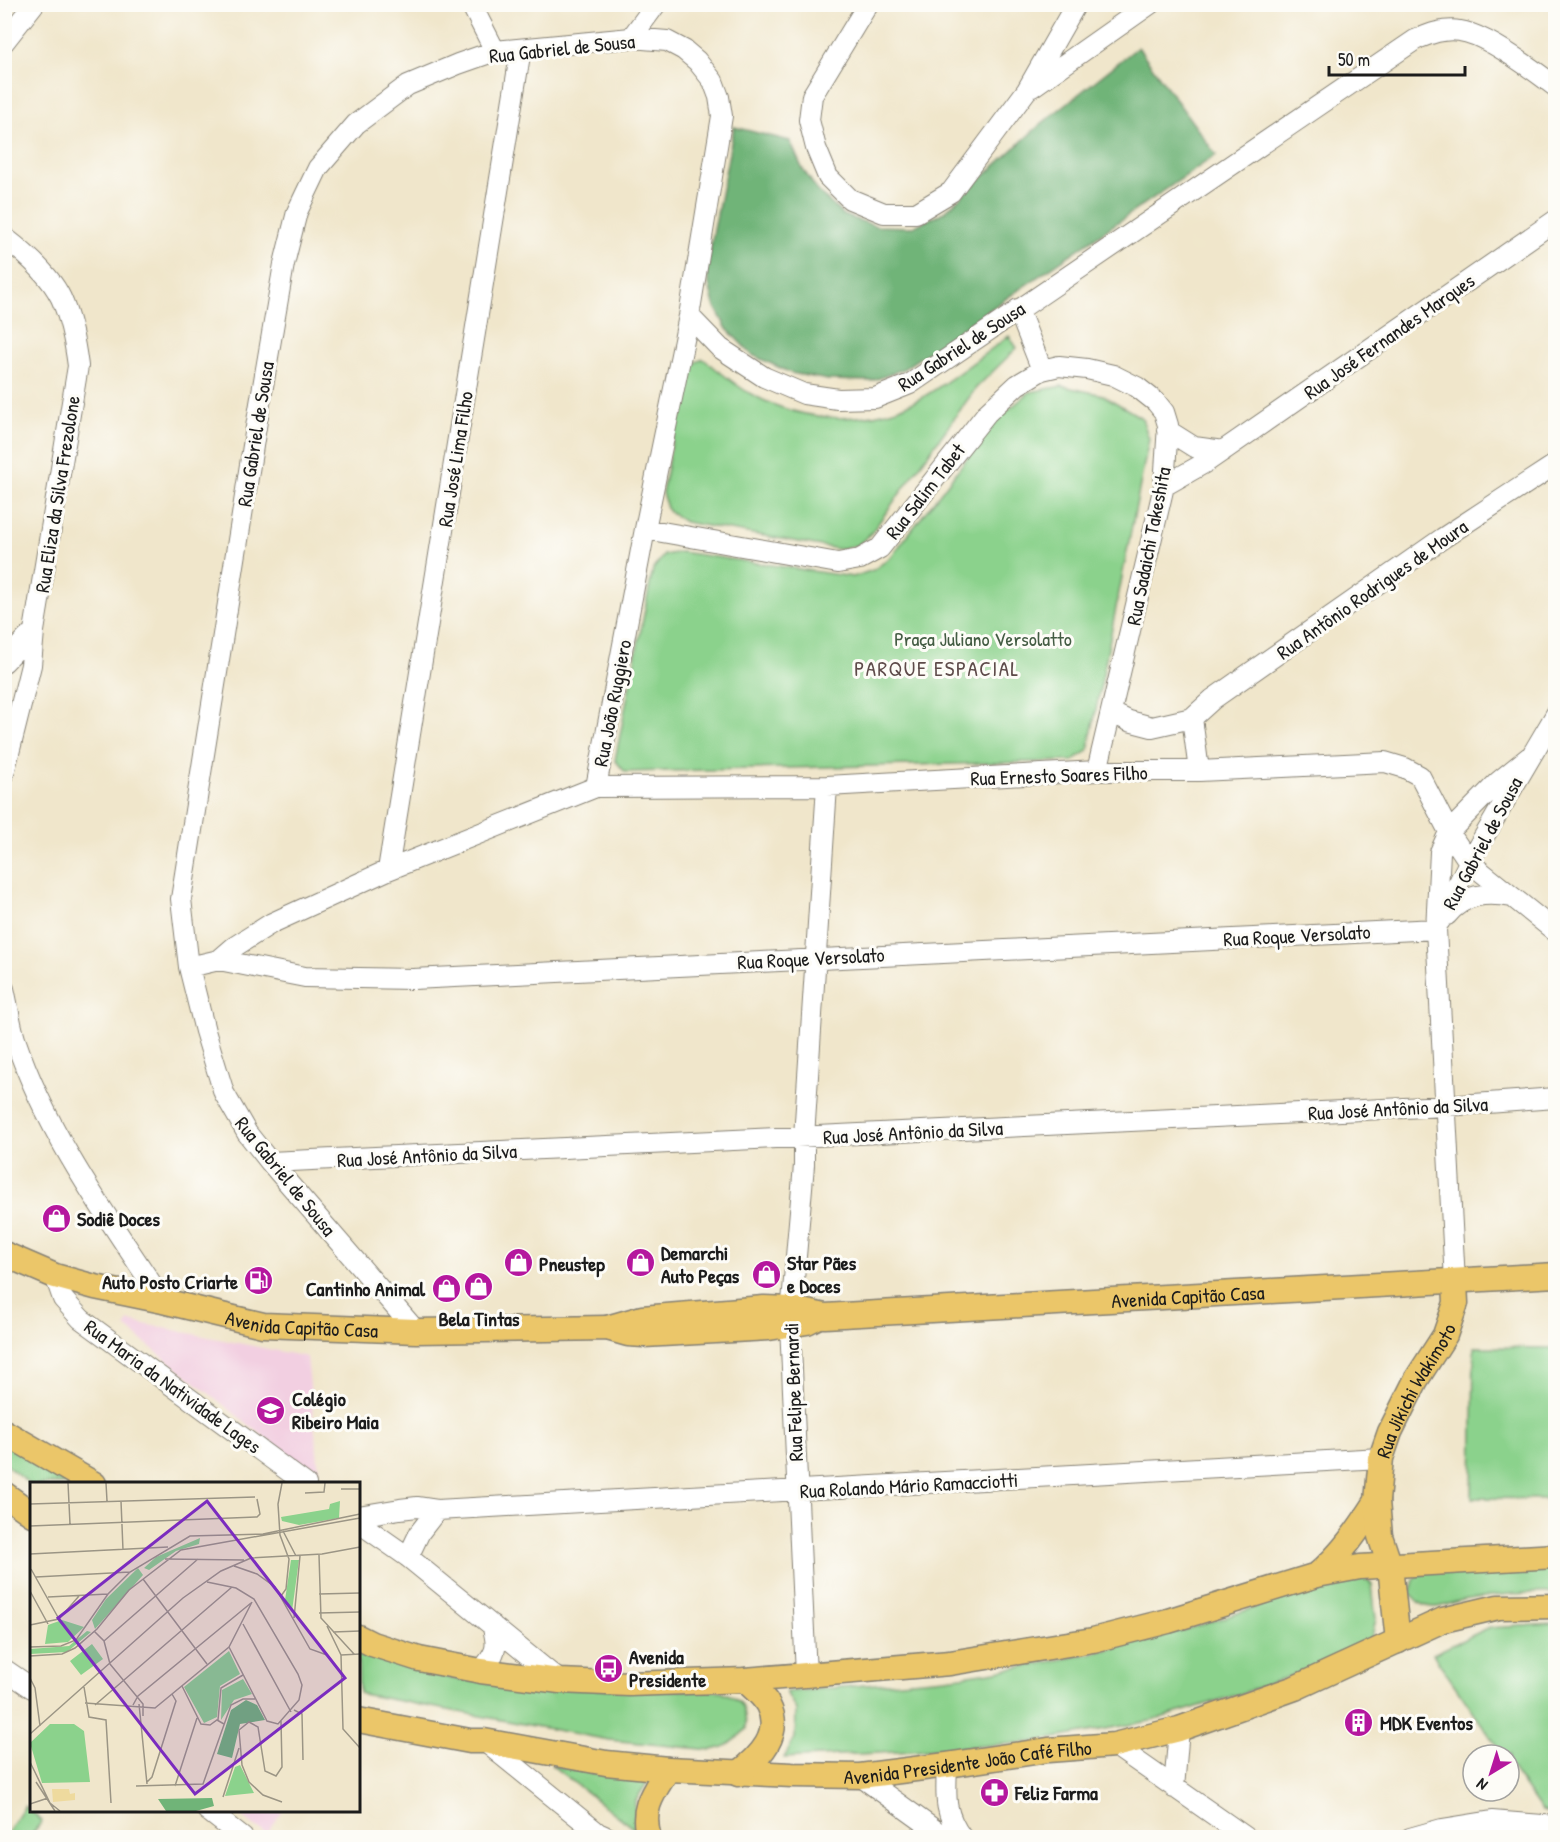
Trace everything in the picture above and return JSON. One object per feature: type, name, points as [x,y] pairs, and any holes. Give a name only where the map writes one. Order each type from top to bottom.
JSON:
[{"type":"main road","name":"Avenida Capitão Casa","points":[[4,1254],[55,1276],[262,1325],[416,1331],[607,1328],[642,1318],[764,1308],[791,1317],[819,1316],[1556,1275]]},
{"type":"main road","name":"Rua Jikichi Wakimoto","points":[[1398,1641],[1390,1566],[1380,1536],[1377,1501],[1381,1458],[1390,1432],[1416,1380],[1445,1335],[1456,1303],[1455,1281]]},
{"type":"main road","points":[[4,1432],[91,1482]]},
{"type":"main road","points":[[4,1494],[30,1513]]},
{"type":"main road","name":"Rua Jikichi Wakimoto","points":[[1317,1575],[1349,1544],[1377,1501]]},
{"type":"main road","points":[[360,1637],[372,1644],[419,1659],[482,1671],[560,1681],[629,1684],[806,1676],[950,1663],[1093,1640],[1168,1621],[1317,1575],[1360,1568],[1492,1558],[1556,1556]]},
{"type":"main road","name":"Avenida Presidente João Café Filho","points":[[360,1720],[606,1763],[738,1774],[860,1776],[1048,1750],[1114,1745],[1179,1729],[1295,1688],[1443,1620],[1498,1607],[1556,1606]]},
{"type":"main road","points":[[738,1774],[767,1744],[774,1728],[768,1704],[745,1680]]},
{"type":"main road","points":[[649,1838],[645,1812],[668,1769]]},
{"type":"street","points":[[4,42],[34,4]]},
{"type":"street","points":[[471,4],[495,51]]},
{"type":"street","points":[[631,38],[656,4]]},
{"type":"street","points":[[868,4],[812,96],[809,120],[816,148],[828,177],[850,199],[884,213],[916,213],[951,192],[1027,90],[1076,4]]},
{"type":"street","points":[[1027,90],[1150,4]]},
{"type":"street","name":"Rua Gabriel de Sousa","points":[[416,1331],[270,1162],[247,1133],[224,1092],[205,1031],[189,967],[181,899],[284,264],[297,212],[318,168],[356,124],[408,85],[495,51],[631,38],[667,41],[684,50],[697,61],[713,81],[719,97],[722,116],[689,316],[720,348],[764,377],[804,394],[838,399],[875,398],[910,384],[1415,40],[1435,32],[1461,30],[1485,40],[1556,87]]},
{"type":"street","name":"Rua José Lima Filho","points":[[388,870],[521,49]]},
{"type":"street","name":"Rua José Fernandes Marques","points":[[1164,486],[1208,462],[1556,220]]},
{"type":"street","name":"Rua Eliza da Silva Frezolone","points":[[4,237],[32,259],[61,297],[72,330],[78,366],[30,665],[4,773]]},
{"type":"street","points":[[1018,309],[1041,370]]},
{"type":"street","name":"Rua João Ruggiero","points":[[219,960],[234,947],[272,923],[388,870],[596,787],[645,529],[689,316]]},
{"type":"street","name":"Rua Sadaichi Takeshita","points":[[1041,370],[1059,366],[1113,375],[1137,387],[1156,402],[1164,412],[1167,430],[1164,486],[1098,771]]},
{"type":"street","name":"Rua Salim Tabet","points":[[645,529],[838,563],[860,559],[880,548],[898,528],[987,412],[1017,385],[1041,370]]},
{"type":"street","points":[[1167,430],[1194,447],[1223,451]]},
{"type":"street","name":"Rua Antônio Rodrigues de Moura","points":[[1112,713],[1152,728],[1192,718],[1213,699],[1376,585],[1556,464]]},
{"type":"street","points":[[4,662],[34,632]]},
{"type":"street","name":"Rua Gabriel de Sousa","points":[[1436,928],[1469,862],[1528,757],[1556,714]]},
{"type":"street","points":[[1192,718],[1199,771]]},
{"type":"street","name":"Rua Gabriel de Sousa","points":[[1455,1281],[1436,928],[1440,852],[1449,832],[1498,782],[1528,757]]},
{"type":"street","name":"Rua Ernesto Soares Filho","points":[[596,787],[827,786],[1098,771],[1199,771],[1385,762],[1395,764],[1420,776],[1449,832],[1469,862],[1556,932]]},
{"type":"street","name":"Rua Felipe Bernardi","points":[[806,1676],[796,1491],[791,1317],[804,1165],[827,786]]},
{"type":"street","points":[[1436,928],[1452,908],[1466,898],[1494,894],[1512,897]]},
{"type":"street","name":"Rua Roque Versolato","points":[[189,967],[219,960],[305,977],[413,979],[1436,928]]},
{"type":"street","points":[[4,989],[15,1038],[48,1117],[90,1191],[163,1301]]},
{"type":"street","name":"Rua José Antônio da Silva","points":[[270,1162],[1446,1106],[1556,1098]]},
{"type":"street","name":"Rua Maria da Natividade Lages","points":[[55,1276],[63,1299],[81,1319],[303,1482]]},
{"type":"street","name":"Rua Rolando Mário Ramacciotti","points":[[360,1516],[417,1507],[437,1510],[1381,1458]]},
{"type":"street","points":[[408,1557],[420,1532],[437,1510]]},
{"type":"street","points":[[360,1523],[408,1557],[560,1681]]},
{"type":"street","points":[[482,1671],[494,1655],[495,1635],[492,1625]]},
{"type":"street","points":[[4,1669],[30,1687]]},
{"type":"street","points":[[1174,1788],[1179,1729]]},
{"type":"street","points":[[484,1741],[598,1833],[609,1838]]},
{"type":"street","points":[[1114,1745],[1247,1838]]},
{"type":"street","points":[[947,1765],[946,1803],[949,1818],[962,1838]]},
{"type":"street","points":[[860,1776],[946,1838]]},
{"type":"street","points":[[210,1812],[243,1838]]},
{"type":"street","points":[[1410,1838],[1442,1829],[1492,1821],[1556,1827],[1554,1838]]},
{"type":"shaded area","name":"Colégio Ribeiro Maia","points":[[129,1321],[307,1357],[319,1470],[297,1463],[125,1327]]},
{"type":"shaded area","points":[[235,1812],[282,1812],[267,1834]]},
{"type":"green space","points":[[1138,47],[1216,155],[903,369],[872,381],[828,380],[791,373],[752,355],[727,329],[714,305],[706,271],[734,127],[790,141],[802,168],[817,190],[843,215],[876,226],[913,227],[944,212],[1041,124]]},
{"type":"green space","points":[[1009,336],[1017,348],[976,388],[872,532],[858,545],[838,549],[685,522],[668,511],[662,493],[687,366],[703,359],[751,394],[793,411],[837,418],[859,417],[903,407],[923,397]]},
{"type":"green space","name":"Praça Juliano Versolatto","points":[[1062,386],[1103,395],[1142,418],[1149,439],[1088,751],[1073,761],[625,772],[615,760],[653,569],[664,555],[681,552],[853,577],[873,570],[891,557],[997,419],[1030,392]]},
{"type":"green space","points":[[1474,1347],[1555,1348],[1555,1499],[1472,1498]]},
{"type":"green space","points":[[4,1440],[74,1482],[30,1482],[30,1484],[5,1464]]},
{"type":"green space","points":[[1555,1565],[1555,1593],[1520,1593],[1486,1597],[1436,1607],[1422,1604],[1410,1593],[1414,1580],[1426,1571]]},
{"type":"green space","points":[[1362,1573],[1372,1585],[1376,1619],[1371,1640],[1346,1656],[1240,1694],[1150,1721],[1032,1742],[784,1758],[795,1738],[796,1710],[786,1692],[945,1678],[1083,1655],[1158,1638]]},
{"type":"green space","points":[[1556,1624],[1555,1815],[1542,1811],[1521,1781],[1521,1743],[1495,1743],[1433,1654],[1488,1628]]},
{"type":"green space","points":[[360,1655],[454,1679],[544,1688],[721,1691],[738,1701],[744,1709],[746,1729],[731,1743],[712,1750],[609,1740],[360,1693]]},
{"type":"green space","points":[[551,1765],[647,1783],[635,1801],[634,1829]]},
{"type":"green space","points":[[25,1806],[42,1821],[30,1837],[5,1837]]},
{"type":"place","name":"Sodiê Doces","points":[[56,1218]]},
{"type":"place","name":"Pneustep","points":[[518,1263]]},
{"type":"place","name":"Demarchi Auto Peças","points":[[640,1263]]},
{"type":"place","name":"Star Pães e Doces","points":[[766,1274]]},
{"type":"place","name":"Auto Posto Criarte","points":[[259,1281]]},
{"type":"place","name":"Bela Tintas","points":[[479,1287]]},
{"type":"place","name":"Cantinho Animal","points":[[446,1288]]},
{"type":"place","name":"Colégio Ribeiro Maia","points":[[271,1410]]},
{"type":"place","name":"Avenida Presidente","points":[[608,1668]]},
{"type":"place","name":"MDK Eventos","points":[[1359,1722]]},
{"type":"place","name":"Feliz Farma","points":[[994,1792]]},
{"type":"district","name":"PARQUE ESPACIAL","points":[[937,668]]}]
